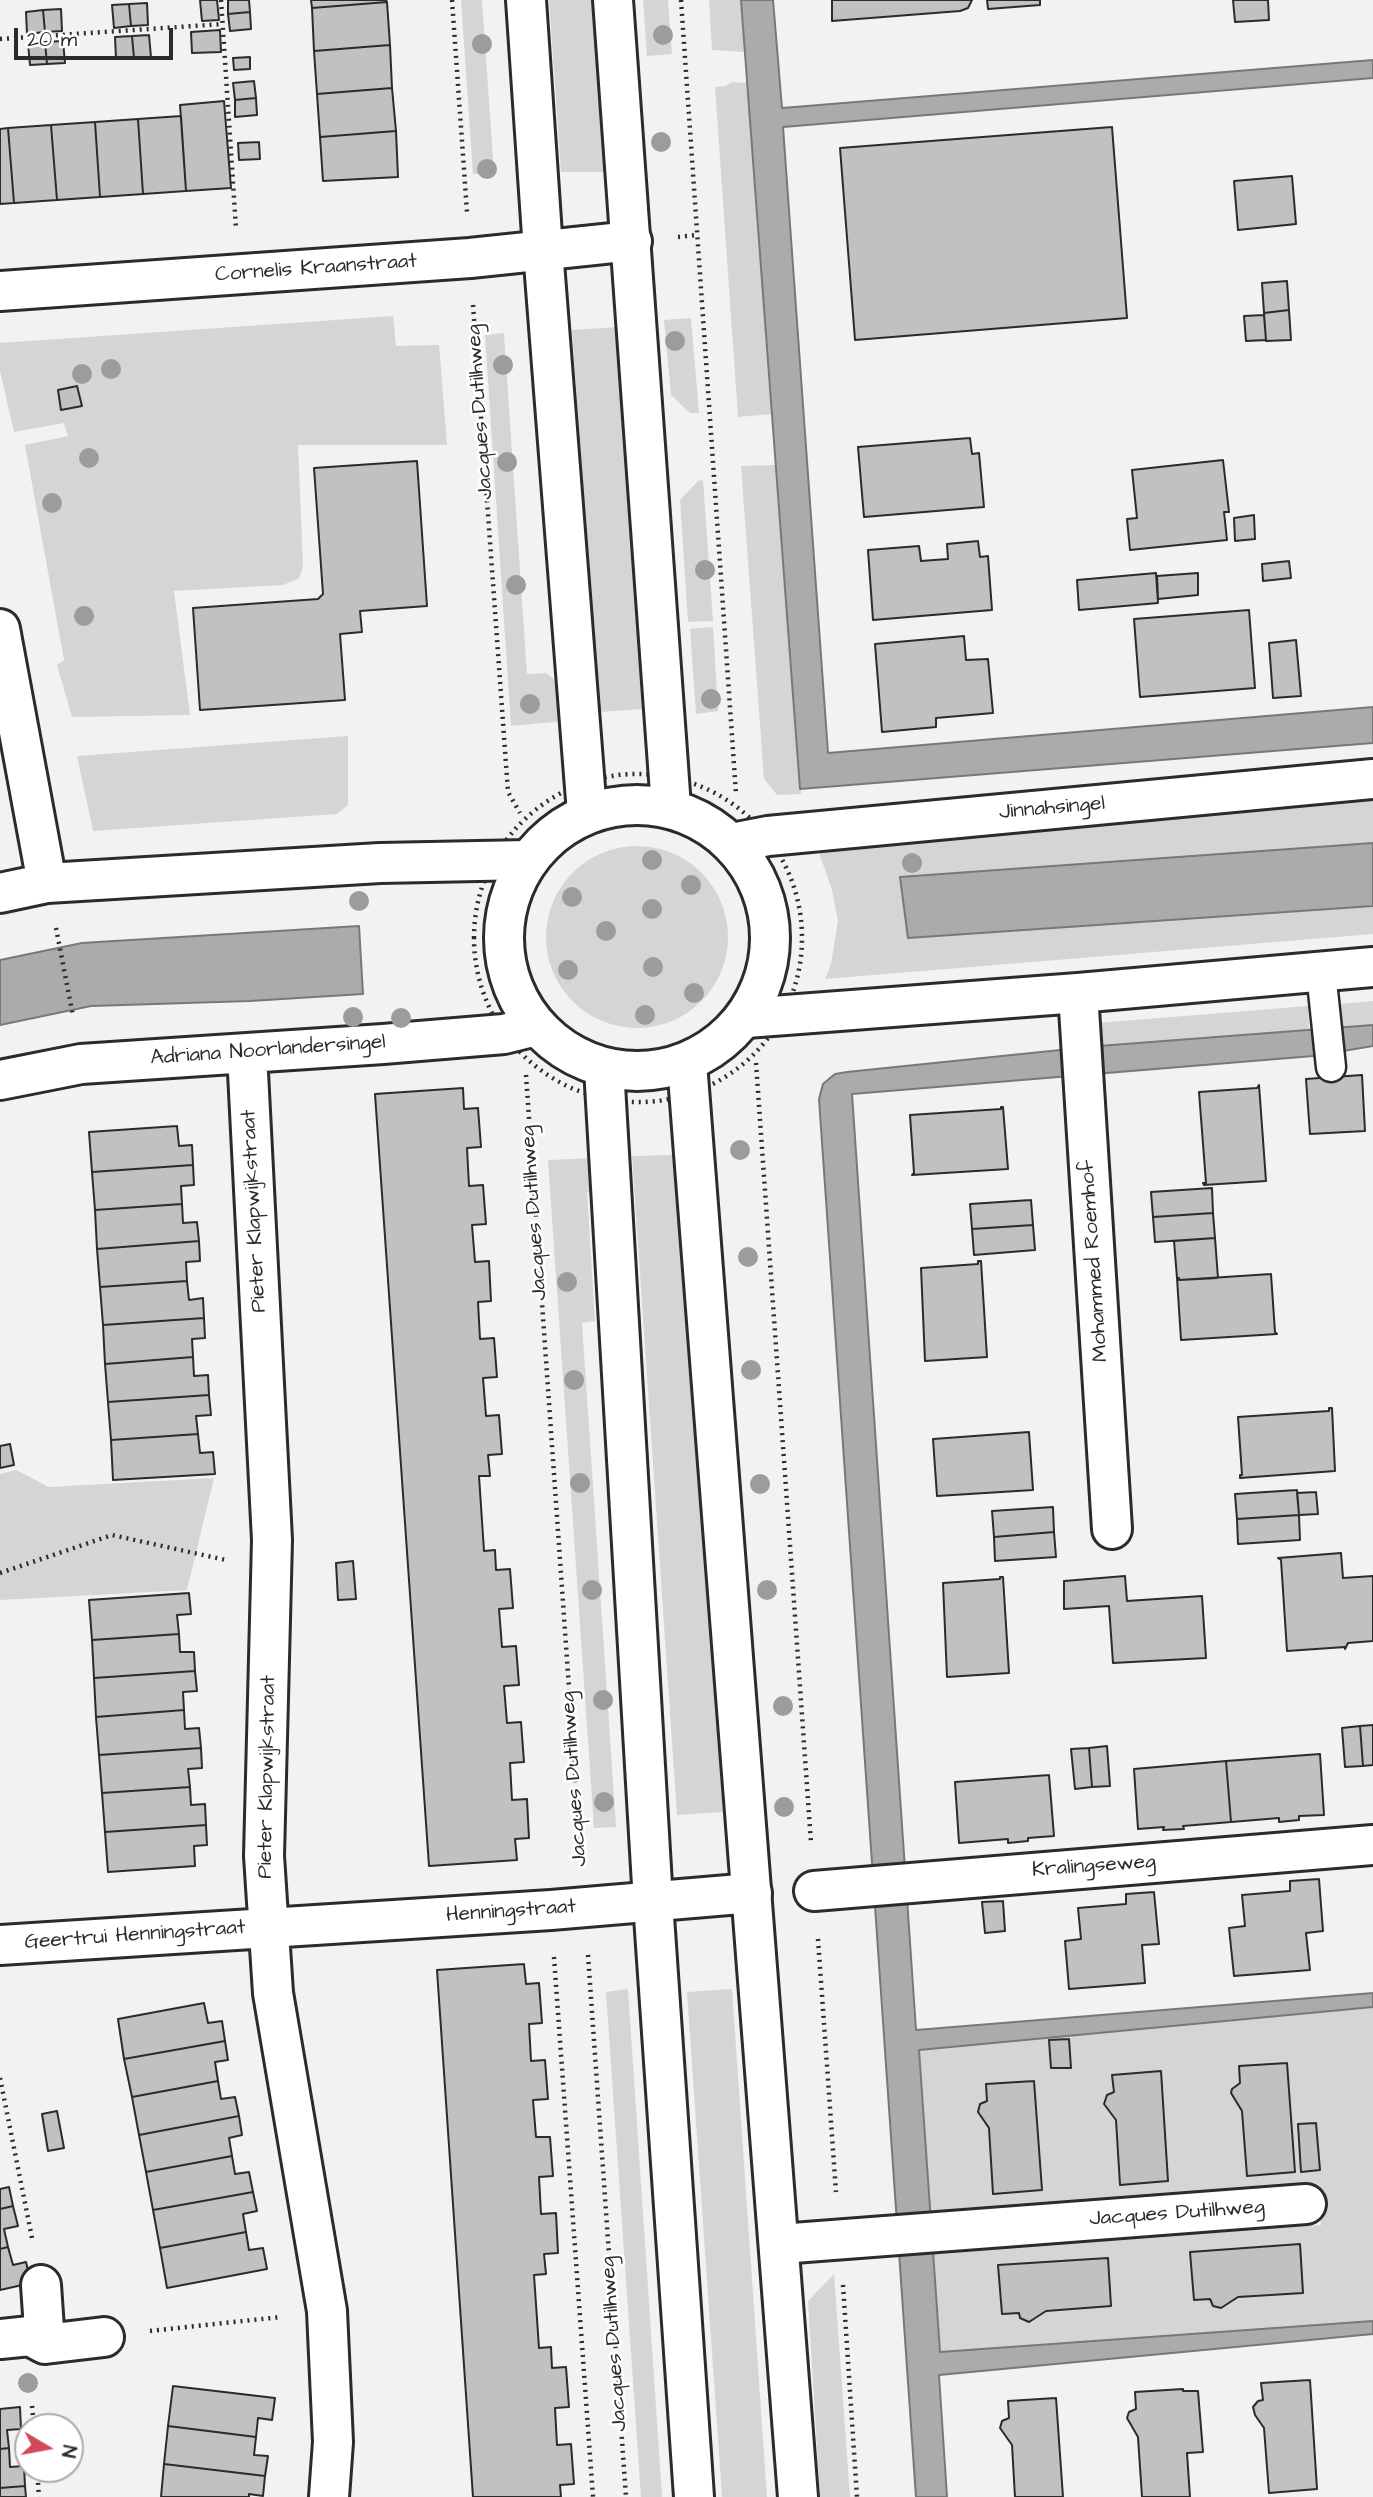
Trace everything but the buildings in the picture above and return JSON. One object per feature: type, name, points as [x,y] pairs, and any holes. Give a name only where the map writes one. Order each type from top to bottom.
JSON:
[{"type":"street","points":[[526,0],[587,813]]},
{"type":"street","points":[[613,0],[671,807]]},
{"type":"street","name":"Cornelis Kraanstraat","points":[[0,292],[470,258],[632,242]]},
{"type":"street","points":[[0,629],[50,899]]},
{"type":"street","name":"Jinnahsingel","points":[[750,839],[1373,779]]},
{"type":"street","points":[[0,892],[50,899],[380,863],[510,860],[537,849],[560,828],[587,813],[628,804],[671,807],[750,839],[772,928],[761,1029]]},
{"type":"street","points":[[510,860],[511,892],[504,927],[506,963],[517,997],[523,1040],[567,1052],[604,1068],[646,1072],[687,1063],[719,1045],[761,1029],[1078,993],[1373,967]]},
{"type":"street","name":"Mohammed Roemhof","points":[[1078,993],[1111,1529]]},
{"type":"street","name":"Adriana Noorlandersingel","points":[[0,1080],[81,1064],[523,1040]]},
{"type":"street","name":"Pieter Klapwijkstraat","points":[[247,1053],[272,1540],[264,1856],[273,1993],[327,2311],[333,2442],[329,2497]]},
{"type":"street","points":[[687,1063],[798,2497]]},
{"type":"street","points":[[604,1068],[653,1902],[694,2497]]},
{"type":"street","name":"Kralingseweg","points":[[814,1891],[1373,1845]]},
{"type":"street","name":"Henningstraat","points":[[270,1927],[752,1893]]},
{"type":"street","name":"Geertrui Henningstraat","points":[[0,1945],[270,1927]]},
{"type":"street","name":"Jacques Dutilhweg","points":[[780,2244],[1306,2204]]},
{"type":"street","points":[[41,2285],[45,2344]]},
{"type":"street","points":[[0,2339],[30,2336],[45,2344],[104,2337]]},
{"type":"lane","points":[[1321,972],[1329,1049]]},
{"type":"path","points":[[221,0],[239,274]]},
{"type":"path","name":"Jacques Dutilhweg","points":[[452,0],[508,792],[524,820]]},
{"type":"path","points":[[681,0],[736,805]]},
{"type":"path","points":[[0,39],[223,24]]},
{"type":"path","points":[[750,839],[785,862],[796,892],[801,923],[800,954],[794,986],[761,1029],[814,1891],[857,2497]]},
{"type":"path","points":[[510,860],[482,888],[475,918],[474,948],[479,978],[489,1007],[523,1040]]},
{"type":"path","points":[[50,899],[74,1022]]},
{"type":"path","name":"Jacques Dutilhweg","points":[[523,1040],[568,1908],[593,2497]]},
{"type":"path","points":[[0,1573],[112,1535],[271,1570]]},
{"type":"path","name":"Jacques Dutilhweg","points":[[568,1908],[626,2497]]},
{"type":"path","points":[[0,2078],[41,2285]]},
{"type":"path","points":[[104,2337],[327,2311]]},
{"type":"path","points":[[32,2406],[33,2413]]},
{"type":"shaded area","points":[[461,0],[482,0],[494,173],[473,174]]},
{"type":"shaded area","points":[[549,0],[597,0],[609,172],[561,172]]},
{"type":"shaded area","points":[[643,0],[668,0],[672,54],[647,56]]},
{"type":"shaded area","points":[[709,0],[741,0],[745,52],[712,50]]},
{"type":"shaded area","points":[[741,0],[773,0],[782,108],[1373,60],[1373,78],[783,127],[828,753],[1373,707],[1373,743],[800,789]]},
{"type":"shaded area","points":[[732,82],[748,83],[773,414],[738,417],[715,87]]},
{"type":"shaded area","points":[[393,316],[396,346],[439,345],[447,445],[298,445],[303,566],[299,578],[283,585],[174,591],[190,715],[72,717],[57,665],[64,660],[25,445],[68,436],[64,423],[14,432],[0,371],[0,343]]},
{"type":"shaded area","points":[[691,318],[699,413],[690,413],[671,395],[664,320]]},
{"type":"shaded area","points":[[618,327],[643,709],[599,712],[572,330]]},
{"type":"shaded area","points":[[504,333],[527,674],[546,673],[561,685],[564,721],[511,726],[485,335]]},
{"type":"shaded area","points":[[776,465],[801,794],[777,795],[764,779],[741,466]]},
{"type":"shaded area","points":[[703,480],[713,621],[688,622],[680,500],[698,481]]},
{"type":"shaded area","points":[[713,627],[718,711],[696,714],[690,629]]},
{"type":"shaded area","points":[[348,736],[348,805],[337,814],[93,831],[77,756]]},
{"type":"shaded area","points":[[1373,793],[1373,843],[900,877],[909,938],[1373,906],[1373,934],[825,979],[831,964],[838,921],[832,890],[815,841]]},
{"type":"shaded area","points":[[1373,843],[1373,906],[908,938],[900,877]]},
{"type":"shaded area","points":[[637,846],[655,847],[672,853],[702,872],[721,902],[727,919],[727,955],[721,972],[702,1002],[672,1021],[655,1027],[637,1028],[619,1027],[602,1021],[572,1002],[553,972],[547,955],[546,937],[547,919],[553,902],[572,872],[602,853],[619,847]]},
{"type":"shaded area","points":[[359,926],[363,994],[91,1006],[0,1025],[0,960],[82,943]]},
{"type":"shaded area","points":[[1373,1001],[1373,1025],[1343,1028],[1341,1004]]},
{"type":"shaded area","points":[[1308,1006],[1309,1030],[1099,1046],[1098,1023]]},
{"type":"shaded area","points":[[1373,1025],[1373,1046],[1313,1056],[852,1094],[916,2030],[1373,1993],[1373,2007],[919,2050],[940,2352],[1373,2321],[1373,2334],[939,2375],[947,2497],[916,2497],[819,1099],[823,1084],[835,1074],[847,1072],[1099,1046]]},
{"type":"shaded area","points":[[675,1155],[723,1812],[677,1815],[632,1156]]},
{"type":"shaded area","points":[[595,1158],[598,1191],[587,1192],[595,1321],[582,1323],[616,1827],[594,1828],[548,1160]]},
{"type":"shaded area","points":[[16,1470],[49,1487],[214,1478],[187,1590],[0,1600],[0,1474]]},
{"type":"shaded area","points":[[628,1989],[662,2497],[641,2497],[606,1992]]},
{"type":"shaded area","points":[[732,1989],[767,2497],[722,2497],[687,1992]]},
{"type":"shaded area","points":[[1373,2007],[1373,2321],[939,2352],[933,2251],[1321,2225],[1319,2188],[929,2214],[918,2050]],"holes":[[[1287,2063],[1295,2172],[1247,2176],[1242,2111],[1231,2093],[1240,2083],[1239,2067]],[[1161,2072],[1168,2181],[1120,2184],[1116,2120],[1104,2104],[1107,2095],[1114,2092],[1112,2076]],[[1034,2081],[1042,2190],[994,2193],[989,2128],[978,2112],[980,2104],[987,2101],[986,2085]],[[1316,2123],[1320,2170],[1301,2171],[1298,2124]],[[1300,2245],[1303,2293],[1238,2297],[1221,2308],[1213,2306],[1210,2299],[1194,2300],[1191,2252]],[[1108,2258],[1111,2306],[1046,2311],[1029,2322],[1023,2321],[1019,2313],[1002,2314],[998,2265]]]},
{"type":"shaded area","points":[[834,2274],[850,2497],[820,2497],[808,2301]]}]
